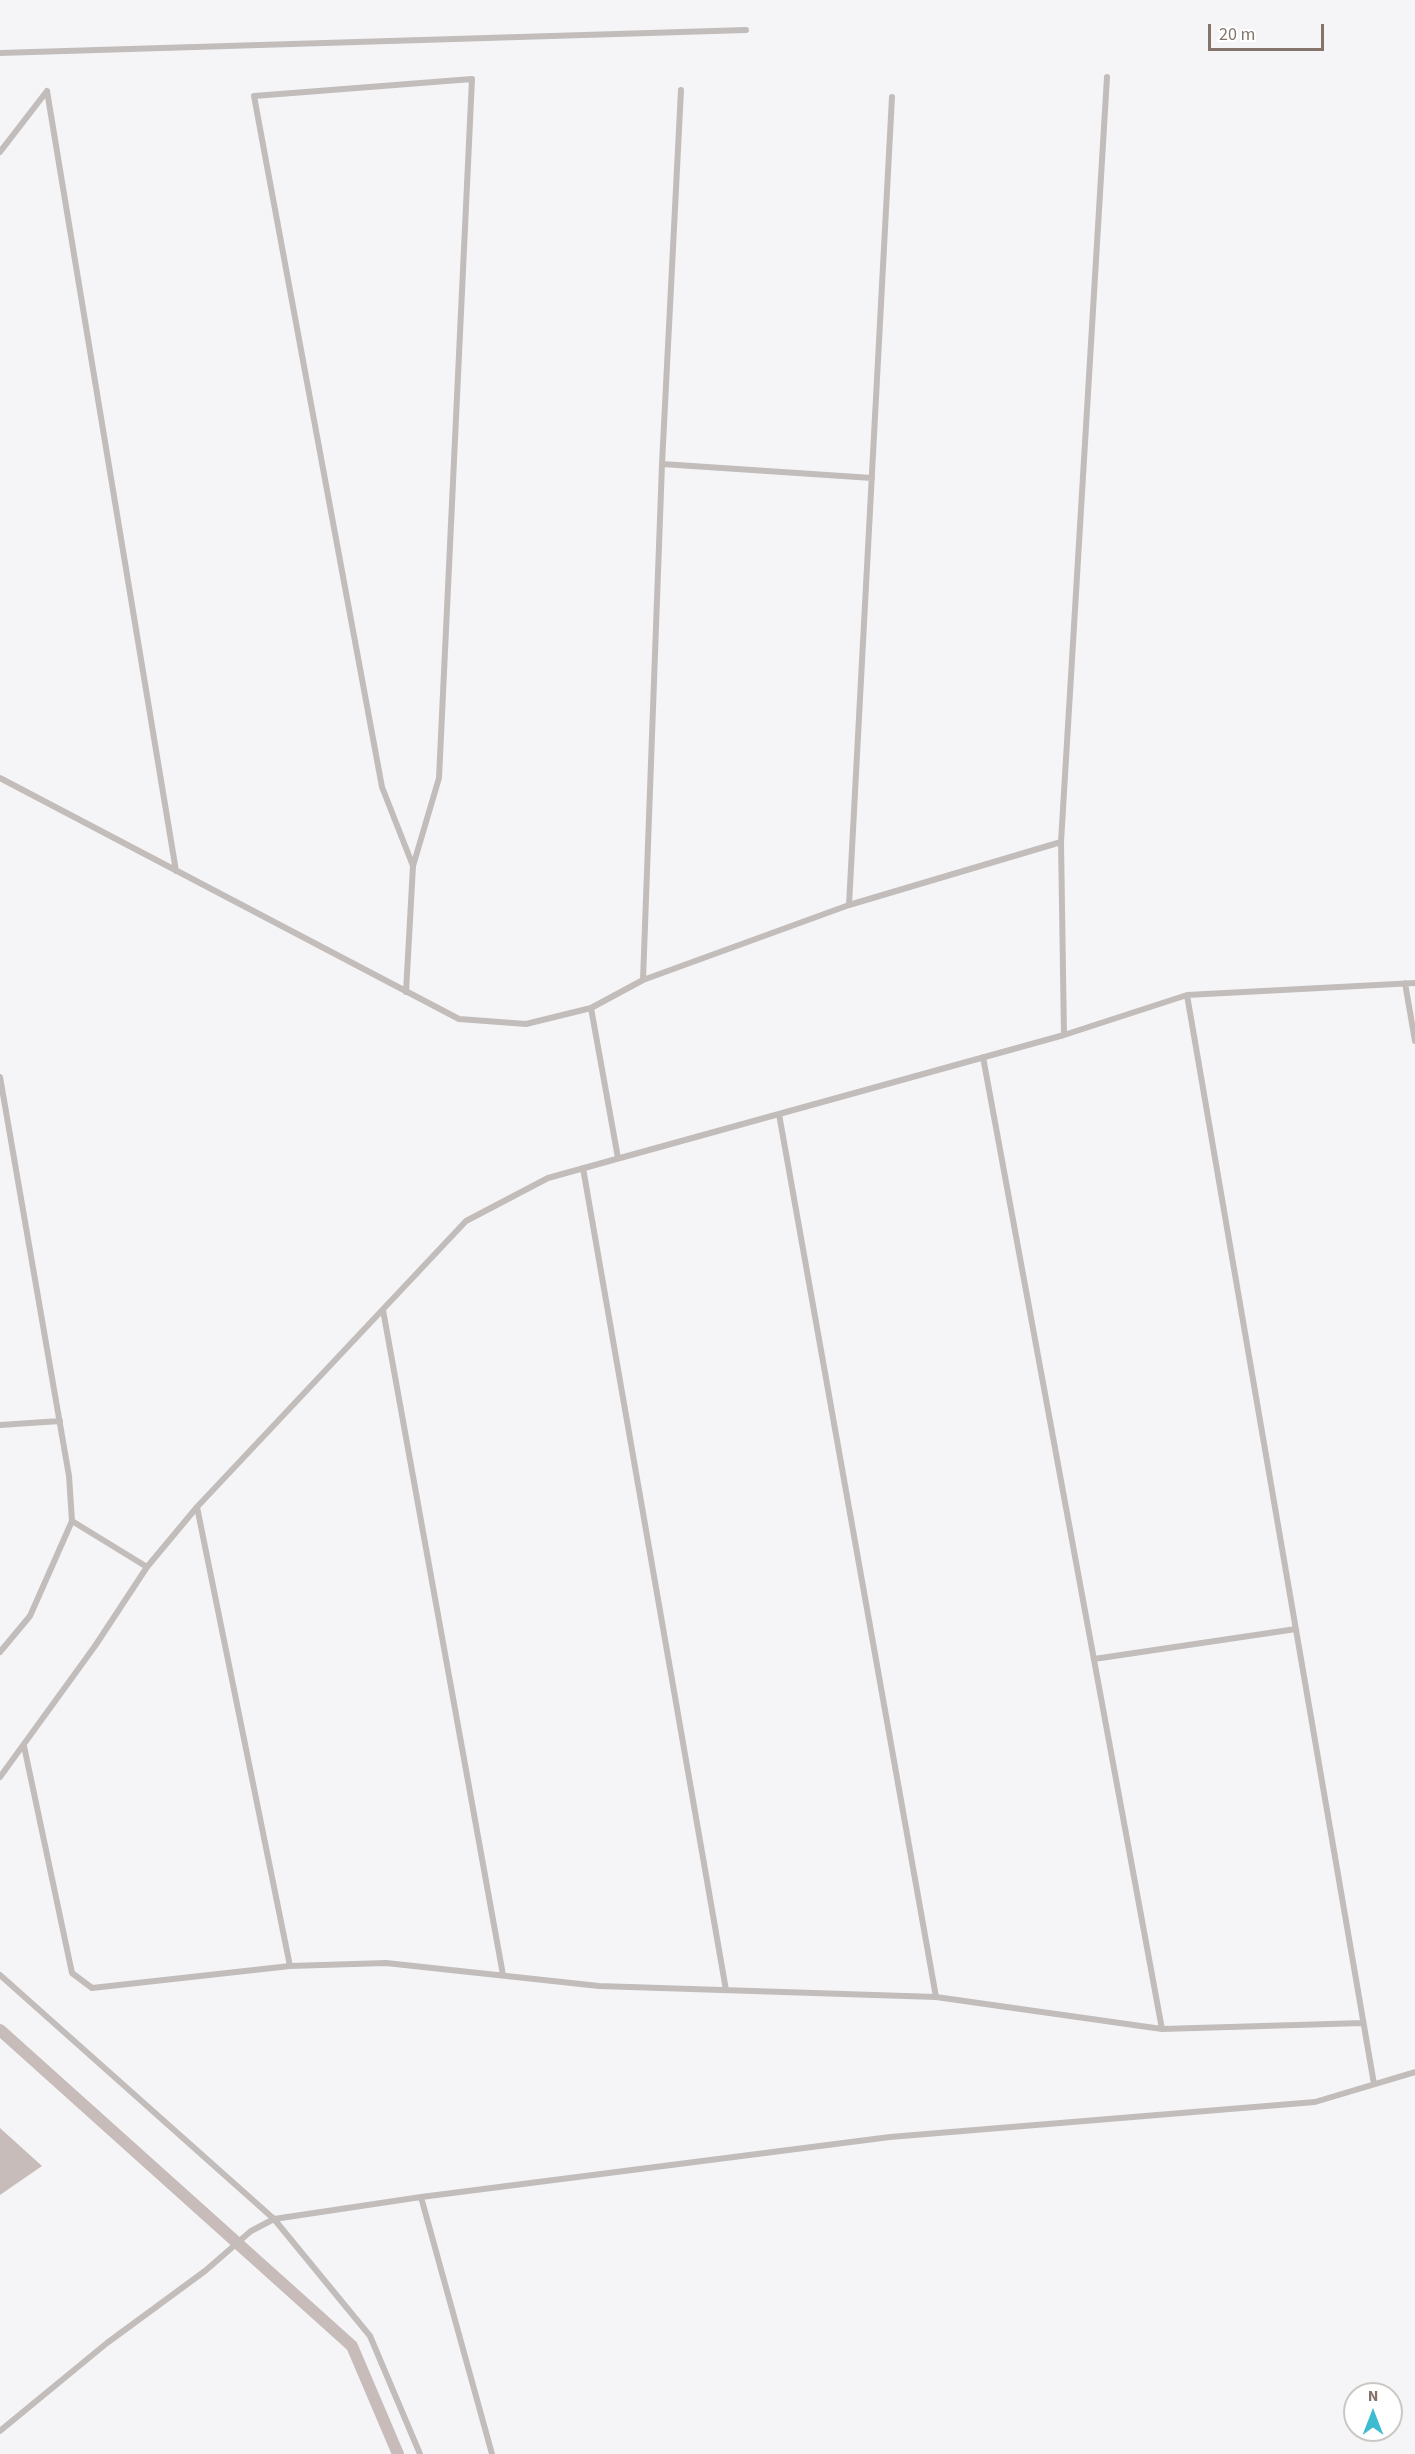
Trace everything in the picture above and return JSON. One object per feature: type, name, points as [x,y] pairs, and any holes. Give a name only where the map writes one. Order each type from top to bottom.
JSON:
[{"type":"street","points":[[0,53],[746,30]]},
{"type":"street","points":[[1064,1035],[1061,843],[1107,77]]},
{"type":"street","points":[[406,992],[413,866],[439,778],[472,79],[254,96],[382,787],[413,866]]},
{"type":"street","points":[[644,980],[662,464],[681,90]]},
{"type":"street","points":[[0,152],[47,91],[176,871]]},
{"type":"street","points":[[849,905],[892,97]]},
{"type":"street","points":[[662,464],[872,478]]},
{"type":"street","points":[[0,778],[459,1019],[526,1024],[591,1008],[644,980],[849,905],[1061,843]]},
{"type":"street","points":[[1405,983],[1415,1041]]},
{"type":"street","points":[[0,1777],[95,1646],[147,1567],[197,1507],[466,1221],[548,1178],[1064,1035],[1187,995],[1415,983]]},
{"type":"street","points":[[1187,995],[1374,2084]]},
{"type":"street","points":[[591,1008],[618,1158]]},
{"type":"street","points":[[983,1057],[1162,2029]]},
{"type":"street","points":[[0,1077],[69,1476],[72,1521],[30,1616],[0,1652]]},
{"type":"street","points":[[779,1114],[936,1997]]},
{"type":"street","points":[[583,1168],[726,1990]]},
{"type":"street","points":[[383,1310],[503,1976]]},
{"type":"street","points":[[0,1425],[60,1421]]},
{"type":"street","points":[[197,1507],[290,1966]]},
{"type":"street","points":[[72,1521],[147,1567]]},
{"type":"street","points":[[1094,1659],[1296,1629]]},
{"type":"street","points":[[24,1746],[72,1973],[92,1988],[290,1966],[386,1963],[599,1986],[936,1997],[1162,2029],[1364,2023]]},
{"type":"street","points":[[0,1975],[274,2219],[370,2336],[420,2454]]},
{"type":"street","points":[[0,2431],[107,2343],[204,2271],[251,2231],[274,2219],[421,2197],[890,2137],[1315,2102],[1415,2072]]},
{"type":"street","points":[[421,2197],[492,2454]]},
{"type":"shaded area","points":[[0,2128],[42,2166],[0,2195]]},
{"type":"waterway","points":[[0,2030],[352,2346],[398,2454]]}]
